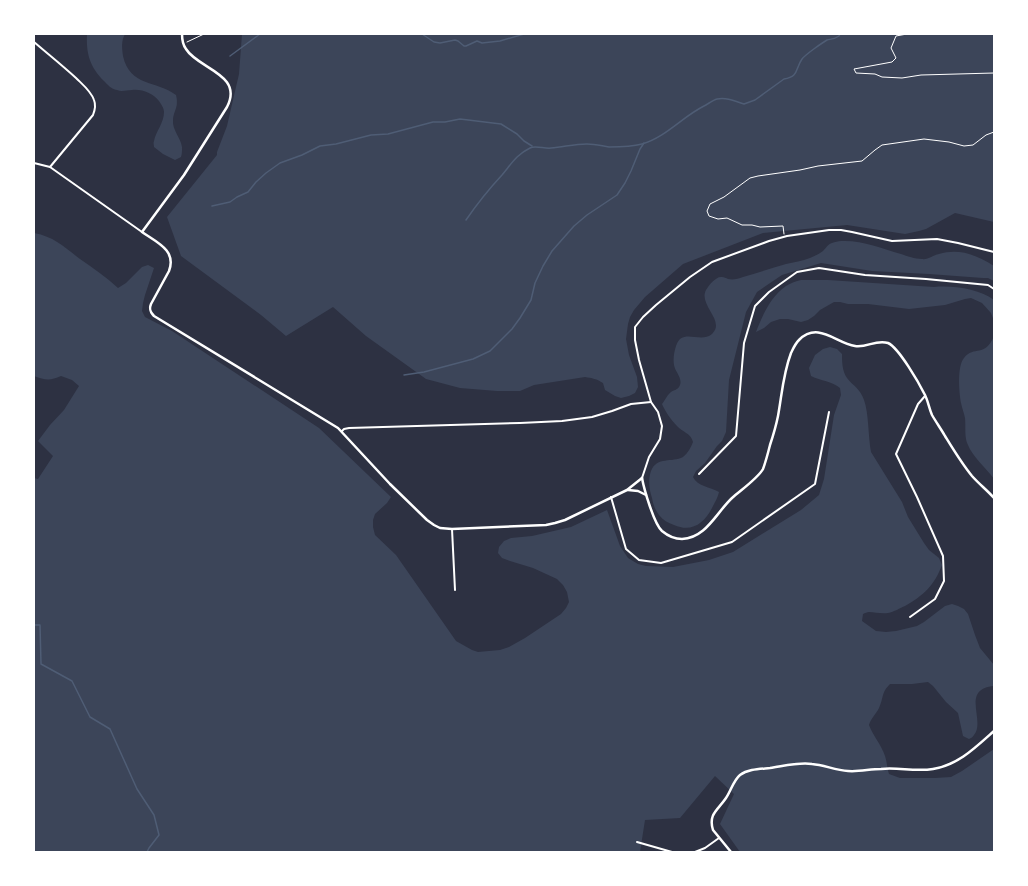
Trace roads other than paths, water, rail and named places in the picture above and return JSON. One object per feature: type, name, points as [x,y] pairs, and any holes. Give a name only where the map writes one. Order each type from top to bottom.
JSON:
[{"type":"street","points":[[142,232],[184,174],[227,107],[230,97],[229,88],[222,77],[186,50],[183,43],[182,34]]},
{"type":"street","points":[[34,42],[88,89],[94,98],[95,103],[93,115],[50,167]]},
{"type":"street","points":[[34,163],[50,167],[166,249],[170,254],[171,267],[150,304],[150,312],[156,318],[338,428],[390,484],[430,523],[440,528],[452,529],[546,525],[555,523],[565,520],[627,490],[642,478],[650,457],[660,439],[662,426],[658,412],[651,402],[639,360],[635,340],[635,327],[656,305],[690,277],[712,262],[784,236],[841,230],[892,241],[937,239],[994,252]]},
{"type":"street","points":[[699,474],[736,436],[744,343],[755,306],[769,292],[797,272],[819,268],[865,275],[988,285],[994,289]]},
{"type":"street","points":[[642,478],[646,495],[657,525],[666,534],[678,539],[684,539],[698,535],[707,528],[726,504],[757,476],[762,469],[777,422],[786,369],[796,344],[807,335],[818,332],[855,346],[865,346],[878,342],[887,343],[896,349],[920,386],[934,418],[966,468],[994,498]]},
{"type":"street","points":[[910,617],[935,599],[944,581],[943,556],[896,454],[918,404],[925,396]]},
{"type":"street","points":[[342,431],[349,428],[562,421],[592,417],[631,404],[651,402]]},
{"type":"street","points":[[611,498],[626,549],[639,560],[661,564],[732,542],[815,484],[829,412]]},
{"type":"street","points":[[627,490],[643,492],[646,495]]},
{"type":"street","points":[[452,529],[455,590]]},
{"type":"street","points":[[731,852],[713,830],[712,818],[726,799],[737,779],[744,772],[805,763],[854,772],[885,768],[920,770],[941,767],[957,761],[965,756],[994,731]]},
{"type":"street","points":[[696,852],[705,848],[719,838]]},
{"type":"street","points":[[637,842],[672,852]]},
{"type":"waterway","points":[[230,56],[260,34]]},
{"type":"waterway","points":[[422,34],[434,42],[440,43],[455,40],[464,46],[477,41],[482,43],[500,41],[524,34]]},
{"type":"waterway","points":[[466,220],[514,160],[521,153],[530,148],[551,148],[578,144],[621,147],[634,146],[651,141],[715,100],[727,99],[744,104],[755,100],[784,79],[792,76],[796,72],[802,59],[810,52],[827,40],[836,38],[840,34]]},
{"type":"waterway","points":[[212,206],[230,202],[248,192],[256,182],[280,163],[302,155],[320,146],[336,144],[371,135],[388,134],[433,122],[445,122],[460,119],[501,124],[532,146]]},
{"type":"waterway","points":[[404,375],[424,372],[473,359],[490,351],[512,329],[520,318],[531,300],[535,283],[552,251],[574,226],[587,215],[617,195],[625,183],[644,143]]},
{"type":"waterway","points":[[34,625],[40,625],[41,664],[72,681],[90,717],[110,729],[137,789],[154,815],[159,835],[147,852]]}]
